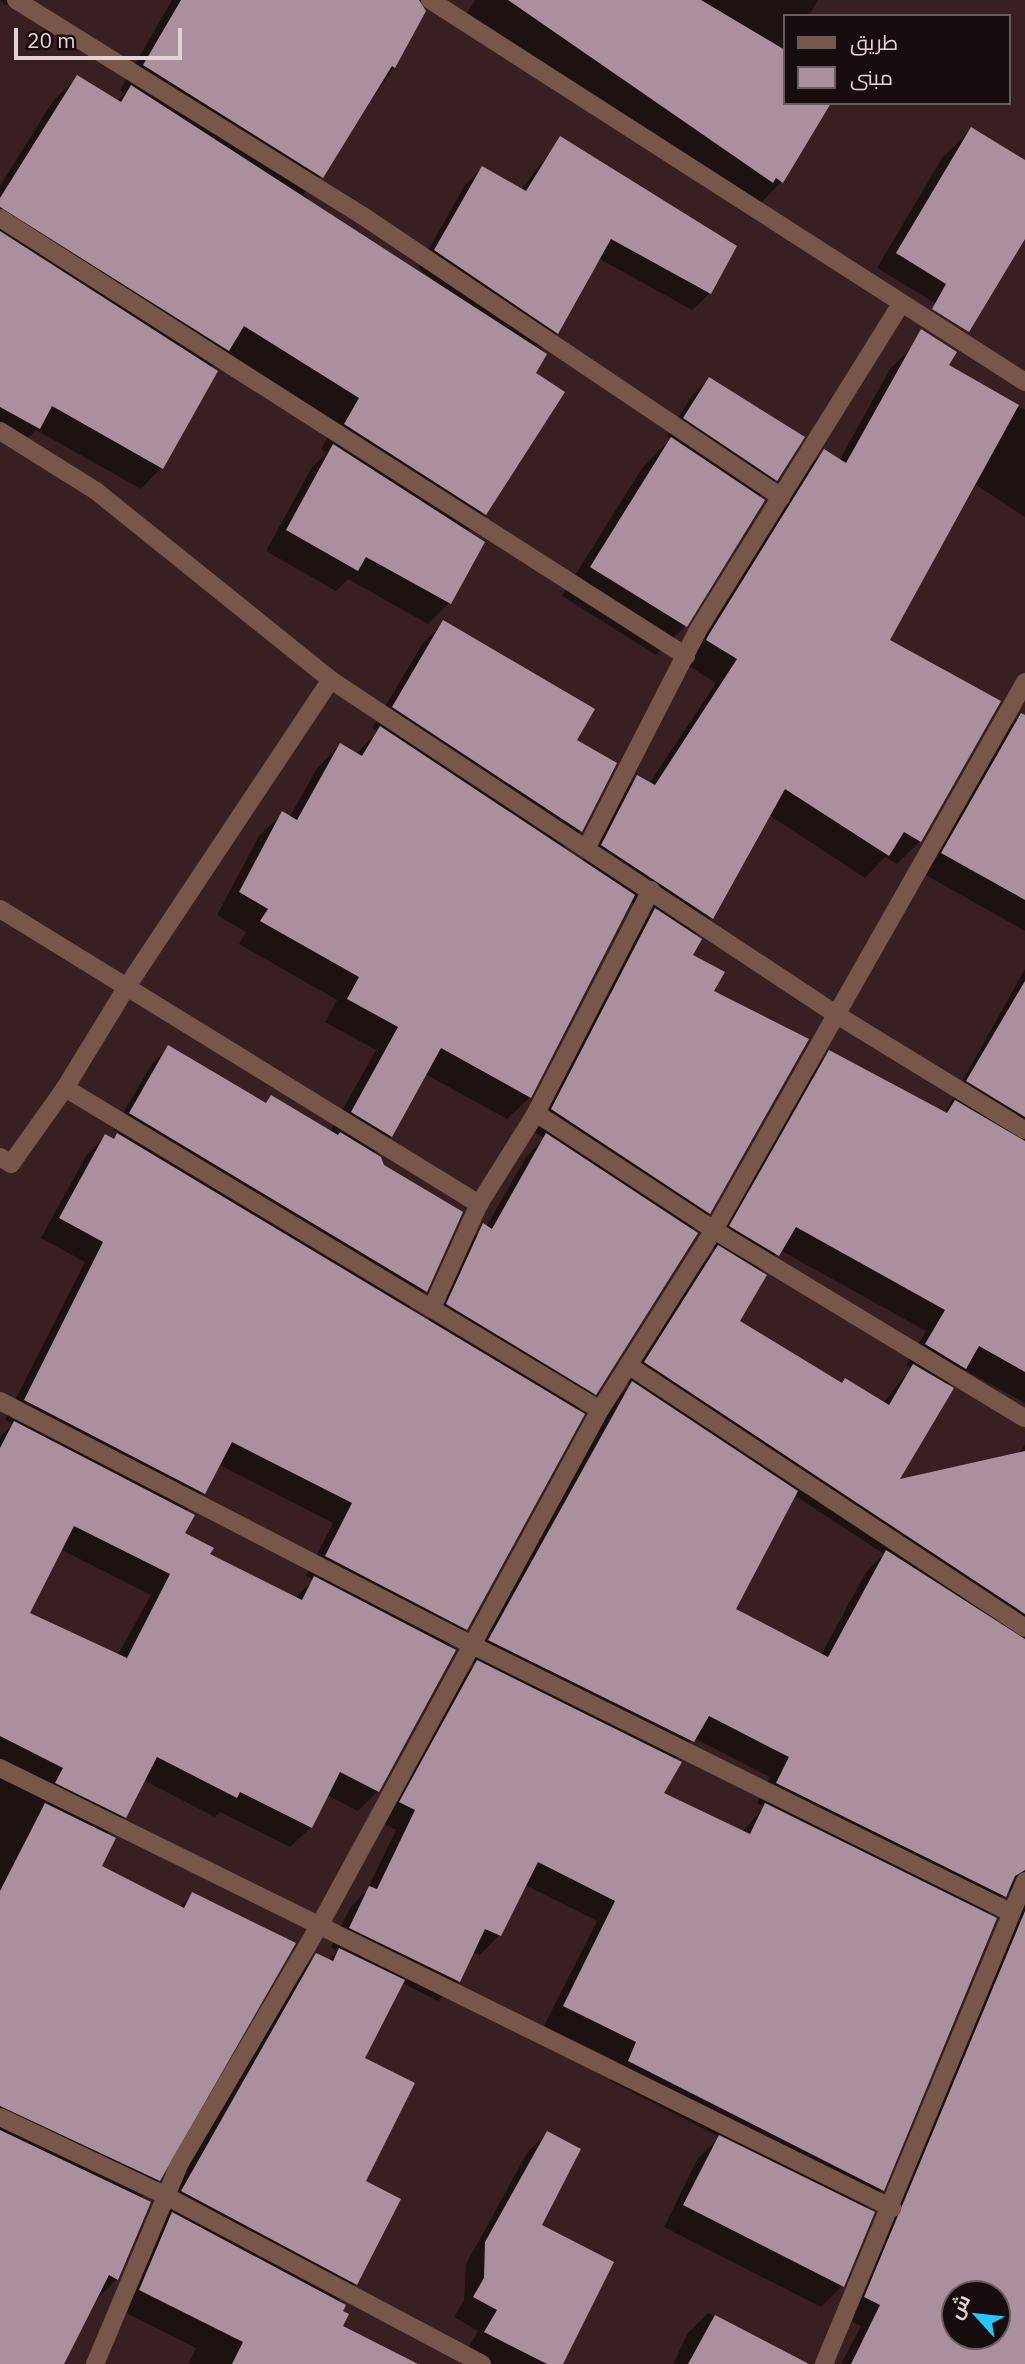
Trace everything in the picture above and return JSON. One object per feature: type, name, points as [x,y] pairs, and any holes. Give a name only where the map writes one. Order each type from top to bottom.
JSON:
[{"type":"street","points":[[16,0],[363,216],[781,497]]},
{"type":"street","points":[[430,0],[1025,382]]},
{"type":"street","points":[[0,218],[686,656]]},
{"type":"street","points":[[587,847],[686,656],[901,304]]},
{"type":"street","points":[[0,431],[96,491],[331,680],[837,1015],[1025,1130]]},
{"type":"street","points":[[0,1157],[11,1164],[65,1088],[126,988],[331,680]]},
{"type":"street","points":[[95,2364],[180,2163],[318,1928],[470,1644],[600,1410],[714,1230],[1025,682]]},
{"type":"street","points":[[432,1307],[479,1204],[536,1113],[651,890]]},
{"type":"street","points":[[0,909],[479,1204]]},
{"type":"street","points":[[65,1088],[600,1410]]},
{"type":"street","points":[[536,1113],[714,1230],[1025,1418]]},
{"type":"street","points":[[628,1365],[1025,1628]]},
{"type":"street","points":[[0,1401],[470,1644],[1010,1912]]},
{"type":"street","points":[[0,1768],[318,1928],[891,2208]]},
{"type":"street","points":[[824,2364],[1025,1881]]},
{"type":"street","points":[[0,2117],[166,2196],[482,2364]]},
{"type":"building","points":[[181,0],[419,0],[426,11],[395,68],[392,66],[323,178],[143,65]]},
{"type":"building","points":[[508,0],[701,0],[783,49],[783,105],[830,105],[783,183],[776,178],[773,183]]},
{"type":"building","points":[[77,75],[121,102],[131,85],[547,354],[536,373],[565,392],[486,515],[344,424],[359,398],[244,326],[229,351],[0,207],[0,198]]},
{"type":"building","points":[[971,127],[1025,160],[1025,239],[969,332],[932,309],[946,284],[896,253]]},
{"type":"building","points":[[560,136],[737,246],[711,294],[611,239],[558,334],[434,250],[482,166],[526,191]]},
{"type":"building","points":[[0,231],[218,371],[163,469],[52,406],[40,429],[0,407]]},
{"type":"building","points":[[921,329],[957,352],[949,365],[1019,405],[890,640],[1001,701],[921,842],[904,832],[889,856],[785,789],[713,919],[601,845],[637,775],[655,785],[737,659],[706,640],[708,636],[824,449],[846,463]]},
{"type":"building","points":[[709,377],[805,437],[777,481],[683,418]]},
{"type":"building","points":[[671,437],[765,500],[687,627],[590,567]]},
{"type":"building","points":[[333,444],[485,542],[451,604],[366,557],[358,571],[286,530]]},
{"type":"building","points":[[443,620],[595,709],[577,740],[617,763],[582,832],[392,707]]},
{"type":"building","points":[[1021,713],[1025,715],[1025,900],[941,853]]},
{"type":"building","points":[[380,726],[635,895],[531,1098],[441,1048],[392,1137],[351,1112],[398,1027],[347,999],[359,977],[260,921],[268,909],[239,892],[282,811],[297,820],[340,743],[362,756]]},
{"type":"building","points":[[655,908],[702,939],[693,955],[725,972],[714,991],[809,1039],[710,1214],[551,1109]]},
{"type":"building","points":[[1025,981],[1025,1117],[966,1081]]},
{"type":"building","points":[[168,1045],[266,1103],[271,1095],[338,1135],[340,1132],[381,1157],[384,1165],[463,1212],[427,1292],[129,1113]]},
{"type":"building","points":[[829,1050],[947,1113],[955,1100],[1025,1141],[1025,1372],[979,1346],[966,1369],[925,1344],[945,1310],[796,1227],[779,1256],[729,1226]]},
{"type":"building","points":[[117,1133],[585,1414],[467,1630],[325,1556],[352,1503],[232,1442],[205,1494],[24,1400],[103,1242],[59,1218],[105,1134],[114,1139]]},
{"type":"building","points":[[546,1133],[698,1233],[596,1395],[446,1304],[483,1223],[492,1229]]},
{"type":"building","points":[[718,1245],[767,1275],[740,1321],[842,1383],[845,1378],[889,1405],[913,1364],[954,1388],[900,1479],[1025,1451],[1025,1614],[644,1362]]},
{"type":"building","points":[[632,1381],[798,1491],[736,1609],[828,1657],[886,1550],[1025,1639],[1025,1870],[1015,1876],[1006,1897],[776,1783],[789,1757],[709,1716],[694,1742],[488,1640]]},
{"type":"building","points":[[14,1421],[195,1515],[185,1533],[214,1548],[210,1554],[302,1600],[314,1576],[456,1650],[379,1792],[340,1772],[312,1828],[240,1792],[237,1798],[157,1757],[126,1818],[55,1783],[63,1768],[0,1736],[0,1448]],"holes":[[[74,1526],[170,1574],[127,1658],[30,1613]]]},
{"type":"building","points":[[477,1660],[682,1762],[664,1793],[750,1834],[765,1803],[997,1918],[884,2191],[628,2061],[636,2042],[563,2006],[615,1901],[538,1862],[501,1936],[485,1929],[460,1982],[349,1928],[369,1886],[377,1889],[415,1810],[399,1802]]},
{"type":"building","points":[[45,1803],[116,1838],[102,1866],[184,1908],[192,1892],[296,1943],[160,2181],[0,2106],[0,1891]]},
{"type":"building","points":[[1025,1911],[1025,2364],[851,2364],[880,2305],[864,2297]]},
{"type":"building","points":[[339,1948],[405,1980],[365,2058],[415,2083],[366,2181],[401,2199],[357,2285],[181,2191],[316,1953],[333,1961]]},
{"type":"building","points":[[0,2130],[151,2202],[118,2280],[109,2275],[64,2364],[0,2364]]},
{"type":"building","points":[[547,2131],[581,2149],[542,2225],[614,2262],[563,2364],[547,2364],[484,2332],[497,2310],[473,2297],[484,2278],[485,2242]]},
{"type":"building","points":[[719,2135],[875,2212],[844,2287],[683,2205]]},
{"type":"building","points":[[172,2212],[346,2305],[343,2311],[349,2314],[343,2326],[418,2364],[232,2364],[243,2342],[139,2290]]},
{"type":"building","points":[[715,2315],[809,2364],[688,2364]]}]
